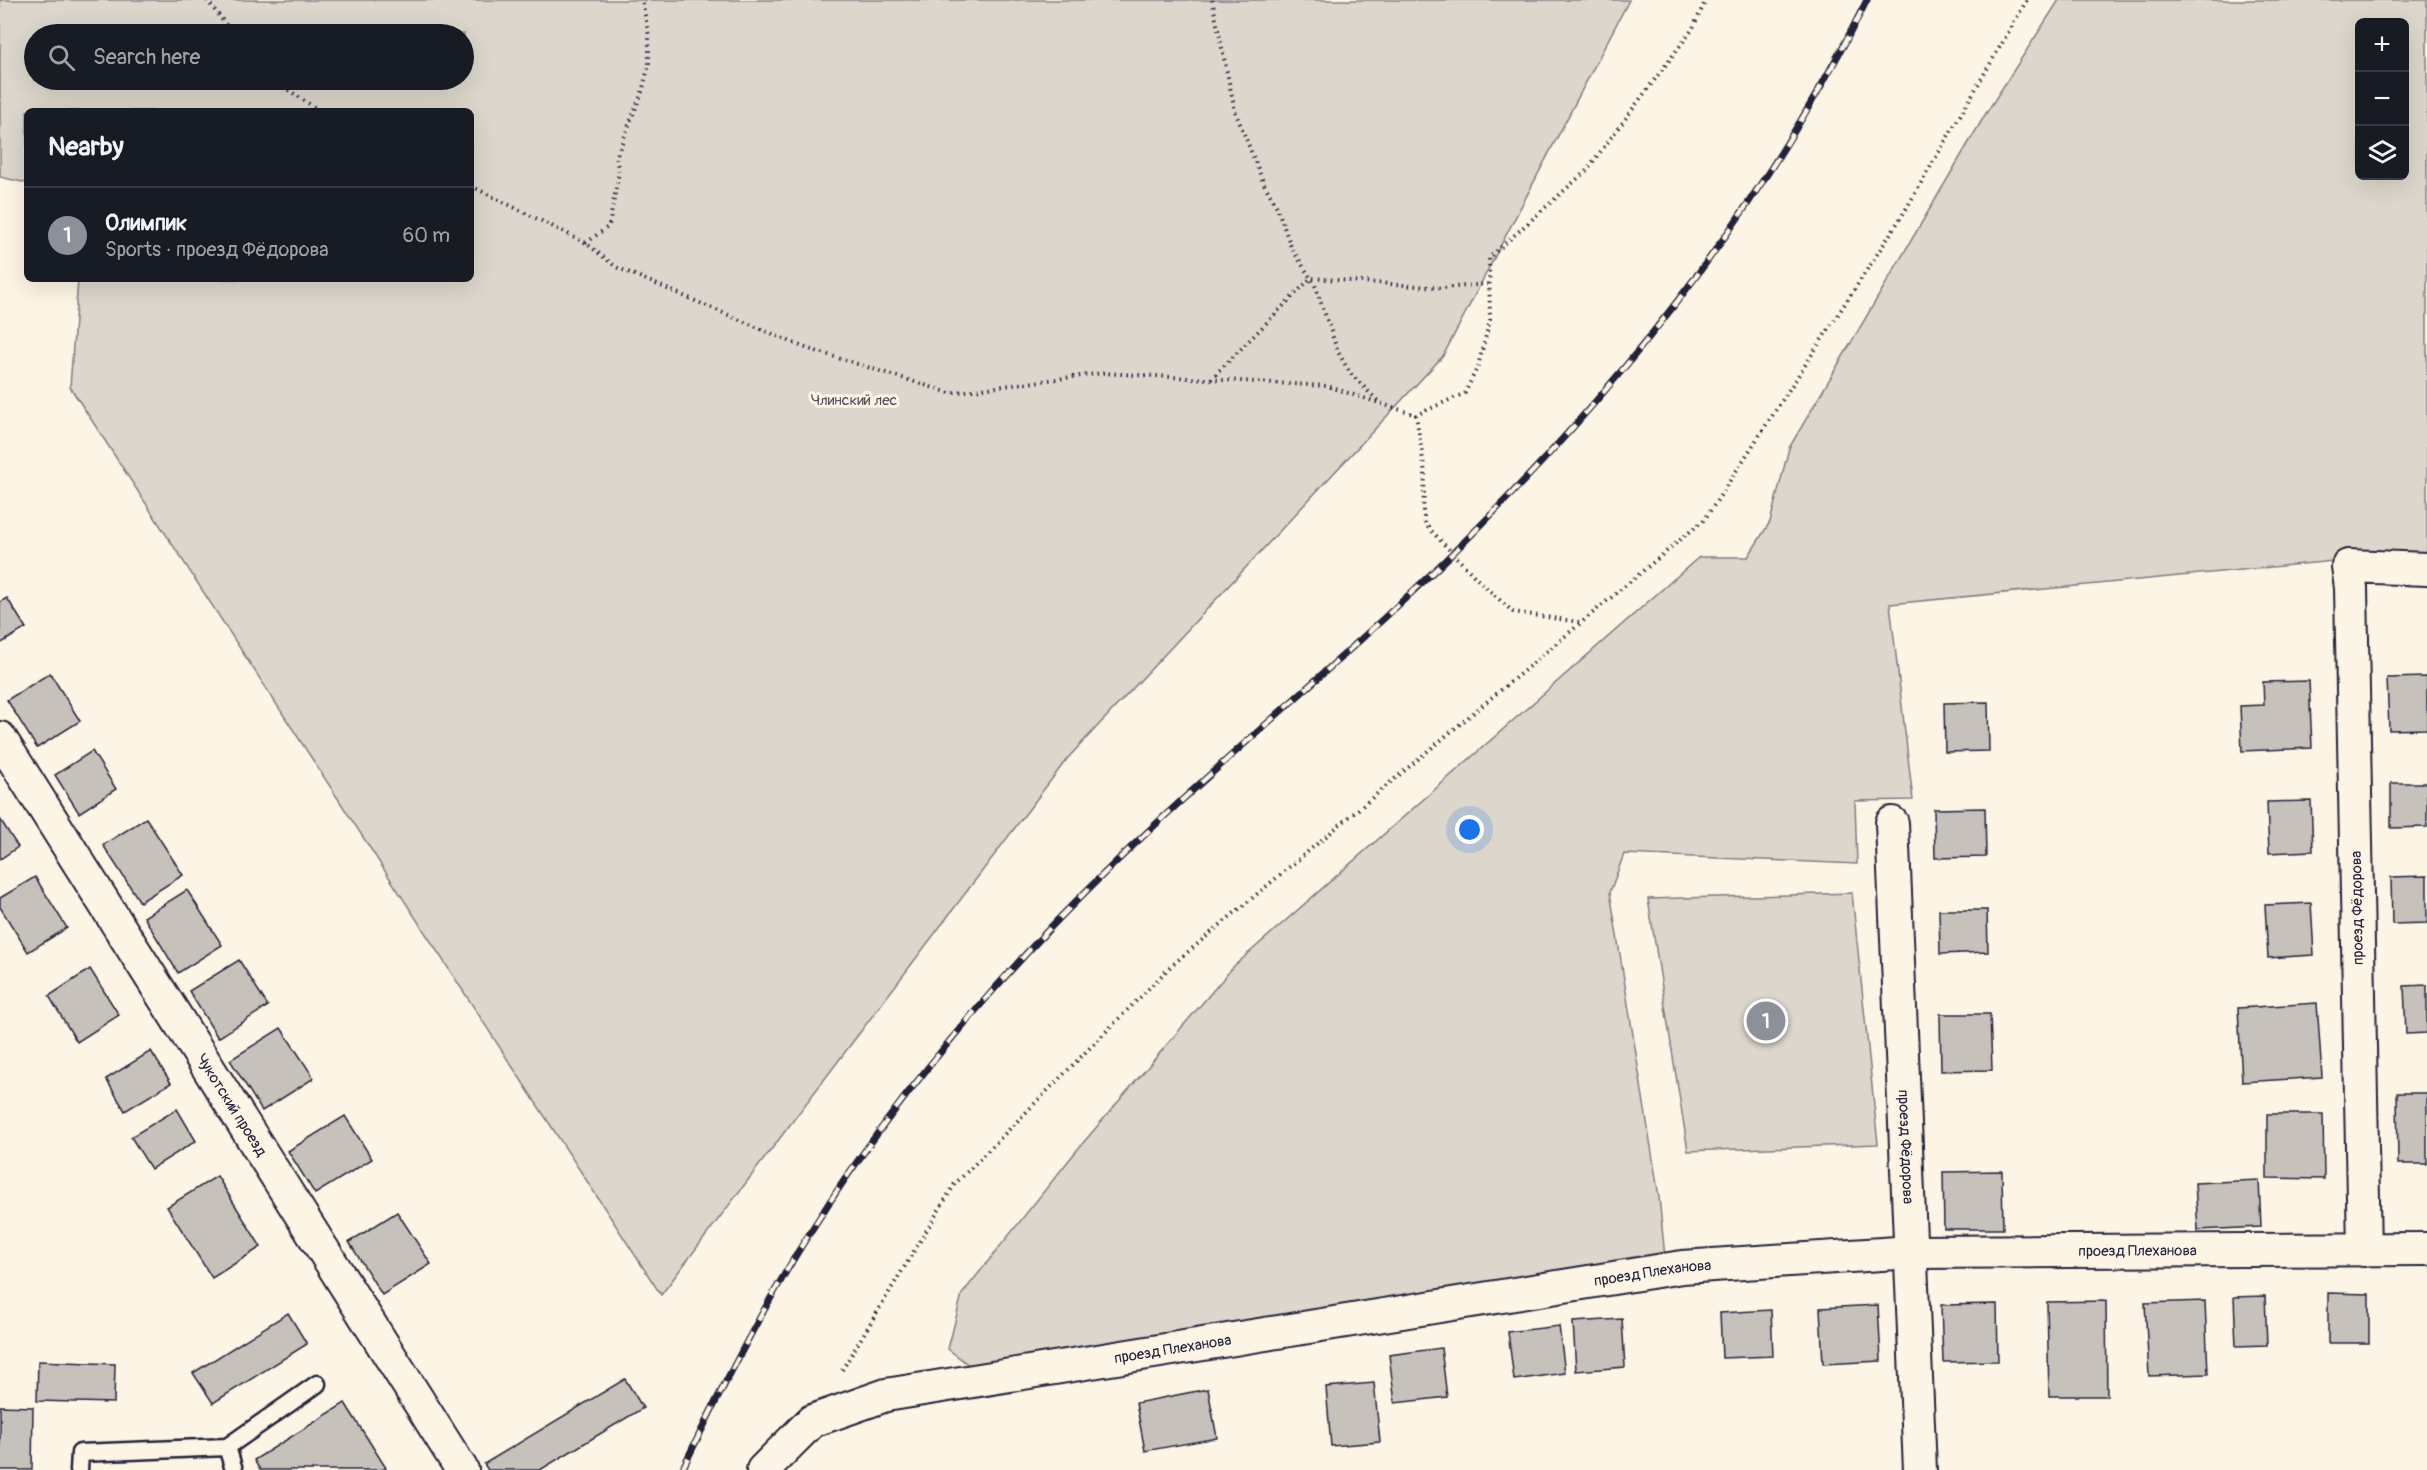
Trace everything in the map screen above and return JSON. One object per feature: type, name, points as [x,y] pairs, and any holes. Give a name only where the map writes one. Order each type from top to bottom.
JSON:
[{"type":"street","name":"проезд Фёдорова","points":[[2364,1250],[2351,588],[2348,566],[2427,569]]},
{"type":"street","name":"Чукотский проезд","points":[[0,738],[462,1470]]},
{"type":"street","name":"проезд Фёдорова","points":[[1892,823],[1920,1470]]},
{"type":"street","name":"проезд Плеханова","points":[[812,1421],[886,1395],[1682,1267],[1912,1252],[2427,1249]]},
{"type":"street","points":[[763,1470],[812,1421]]},
{"type":"lane","points":[[79,1470],[80,1453],[227,1447],[317,1384]]},
{"type":"lane","points":[[227,1447],[234,1470]]},
{"type":"path","points":[[207,0],[225,24]]},
{"type":"path","points":[[586,243],[609,226],[619,172],[616,158],[646,78],[649,36],[642,0]]},
{"type":"path","points":[[1212,0],[1235,111],[1264,184],[1277,207],[1291,247],[1311,278],[1338,352],[1350,373],[1382,404]]},
{"type":"path","points":[[474,187],[586,243],[616,267],[803,347],[950,393],[1103,373],[1327,386],[1416,415],[1465,393],[1478,366],[1490,320],[1488,284],[1490,258],[1586,171],[1692,30],[1706,0]]},
{"type":"path","points":[[812,1421],[954,1185],[1170,968],[1705,519],[1902,216],[2027,0]]},
{"type":"path","points":[[288,90],[315,108]]},
{"type":"path","points":[[1211,379],[1311,278],[1443,288],[1488,284]]},
{"type":"path","points":[[1416,415],[1425,473],[1423,510],[1425,524],[1478,580],[1513,612],[1581,622]]},
{"type":"green space","name":"Члинский лес","points":[[0,0],[1629,0],[1443,356],[1067,759],[661,1295],[70,387],[78,282],[474,282],[474,108],[24,108],[24,182],[0,177]]},
{"type":"green space","points":[[2059,0],[2427,0],[2427,552],[1890,604],[1913,800],[1855,801],[1857,864],[1624,854],[1610,892],[1659,1197],[1665,1257],[974,1369],[948,1349],[962,1294],[1077,1150],[1234,966],[1699,557],[1748,557],[1770,522],[1789,448],[1985,115]]},
{"type":"green space","points":[[1852,893],[1878,1144],[1688,1151],[1648,899]]},
{"type":"building","points":[[7,598],[26,628],[0,644],[0,602]]},
{"type":"building","points":[[50,673],[80,721],[37,748],[7,700]]},
{"type":"building","points":[[2427,677],[2427,729],[2389,730],[2387,678]]},
{"type":"building","points":[[2309,681],[2312,748],[2242,751],[2240,706],[2264,705],[2263,682]]},
{"type":"building","points":[[1988,702],[1989,751],[1945,752],[1944,703]]},
{"type":"building","points":[[92,751],[116,789],[79,813],[55,775]]},
{"type":"building","points":[[2391,783],[2427,783],[2427,827],[2391,828]]},
{"type":"building","points":[[2311,801],[2313,851],[2269,853],[2267,802]]},
{"type":"building","points":[[1985,808],[1986,857],[1935,858],[1934,809]]},
{"type":"building","points":[[146,818],[183,875],[140,902],[103,845]]},
{"type":"building","points":[[0,819],[18,847],[0,859]]},
{"type":"building","points":[[2427,876],[2427,923],[2392,924],[2391,877]]},
{"type":"building","points":[[35,877],[67,928],[28,952],[0,907],[0,898]]},
{"type":"building","points":[[187,890],[222,945],[178,973],[144,917]]},
{"type":"building","points":[[2311,903],[2314,955],[2268,958],[2265,905]]},
{"type":"building","points":[[1939,910],[1987,910],[1988,952],[1940,954]]},
{"type":"building","points":[[239,960],[268,1006],[218,1038],[189,991]]},
{"type":"building","points":[[90,969],[119,1015],[77,1042],[49,996]]},
{"type":"building","points":[[2427,985],[2427,1033],[2406,1034],[2404,986]]},
{"type":"building","points":[[2317,1003],[2322,1077],[2242,1082],[2238,1008]]},
{"type":"building","points":[[1940,1014],[1990,1014],[1992,1070],[1941,1071]]},
{"type":"building","points":[[281,1028],[314,1078],[262,1111],[230,1060]]},
{"type":"building","points":[[151,1051],[171,1083],[125,1111],[106,1079]]},
{"type":"building","points":[[2397,1093],[2427,1093],[2427,1164],[2398,1164]]},
{"type":"building","points":[[177,1109],[196,1141],[151,1169],[131,1137]]},
{"type":"building","points":[[2267,1114],[2323,1114],[2324,1179],[2267,1178]]},
{"type":"building","points":[[345,1116],[372,1159],[315,1194],[288,1151]]},
{"type":"building","points":[[2002,1171],[2003,1229],[1944,1229],[1943,1172]]},
{"type":"building","points":[[217,1176],[261,1247],[212,1278],[167,1207]]},
{"type":"building","points":[[2259,1180],[2261,1227],[2198,1230],[2195,1183]]},
{"type":"building","points":[[397,1212],[431,1264],[382,1295],[349,1242]]},
{"type":"building","points":[[2328,1293],[2369,1294],[2369,1343],[2328,1343]]},
{"type":"building","points":[[2265,1296],[2267,1345],[2236,1346],[2234,1297]]},
{"type":"building","points":[[2106,1301],[2107,1396],[2049,1396],[2047,1302]]},
{"type":"building","points":[[2205,1301],[2208,1374],[2149,1376],[2145,1303]]},
{"type":"building","points":[[1997,1304],[1998,1361],[1943,1362],[1941,1305]]},
{"type":"building","points":[[1878,1305],[1881,1361],[1823,1364],[1820,1308]]},
{"type":"building","points":[[1771,1310],[1773,1356],[1722,1358],[1720,1313]]},
{"type":"building","points":[[288,1313],[307,1344],[213,1403],[193,1373]]},
{"type":"building","points":[[1622,1319],[1625,1367],[1576,1371],[1573,1322]]},
{"type":"building","points":[[1559,1326],[1565,1373],[1514,1380],[1508,1332]]},
{"type":"building","points":[[1441,1348],[1447,1397],[1395,1403],[1389,1355]]},
{"type":"building","points":[[38,1361],[115,1364],[114,1403],[37,1401]]},
{"type":"building","points":[[625,1379],[643,1408],[540,1470],[488,1470],[484,1464]]},
{"type":"building","points":[[1374,1383],[1380,1442],[1331,1446],[1326,1387]]},
{"type":"building","points":[[1208,1389],[1217,1438],[1145,1451],[1136,1403]]},
{"type":"building","points":[[345,1403],[386,1468],[382,1470],[260,1470],[254,1460]]},
{"type":"building","points":[[0,1406],[33,1407],[32,1470],[0,1470]]},
{"type":"railway","points":[[682,1470],[742,1350],[791,1263],[863,1153],[922,1075],[1018,963],[1103,874],[1431,574],[1484,522],[1594,403],[1646,341],[1743,210],[1788,142],[1867,0]]},
{"type":"place","name":"Олимпик","points":[[1766,1021]]}]
